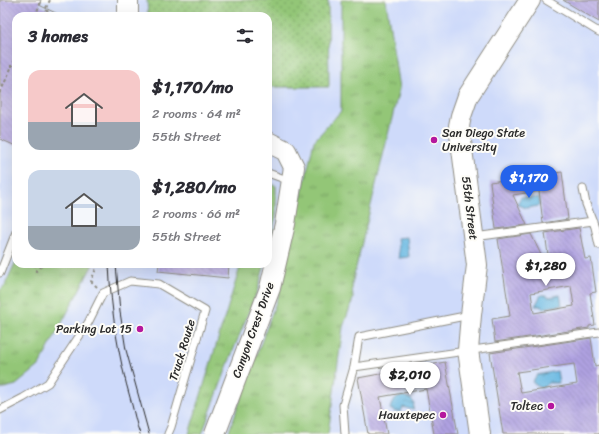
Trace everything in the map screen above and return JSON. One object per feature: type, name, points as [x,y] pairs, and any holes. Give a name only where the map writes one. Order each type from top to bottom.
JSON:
[{"type":"street","points":[[128,0],[128,12]]},
{"type":"street","name":"55th Street","points":[[480,434],[468,350],[477,265],[459,126],[468,96],[530,0]]},
{"type":"street","name":"Canyon Crest Drive","points":[[215,434],[270,288],[285,224],[294,167],[286,151],[272,144]]},
{"type":"lane","points":[[546,0],[599,32]]},
{"type":"lane","points":[[272,174],[292,182]]},
{"type":"lane","points":[[583,189],[586,204],[595,227],[599,245]]},
{"type":"lane","points":[[474,237],[593,221]]},
{"type":"lane","points":[[0,273],[12,242]]},
{"type":"lane","name":"Truck Route","points":[[103,293],[130,281],[159,284],[205,311],[168,434]]},
{"type":"lane","points":[[0,410],[48,383],[88,324],[103,293]]},
{"type":"lane","points":[[345,434],[343,405],[354,367],[359,337],[471,314]]},
{"type":"lane","points":[[354,367],[599,332]]},
{"type":"path","points":[[37,12],[42,0]]},
{"type":"path","points":[[48,12],[45,10],[50,0]]},
{"type":"path","points":[[0,93],[12,64]]},
{"type":"path","points":[[96,268],[91,282],[103,293]]},
{"type":"shaded area","name":"San Diego State University","points":[[0,0],[599,0],[599,434],[0,434]]},
{"type":"green space","points":[[147,0],[328,0],[329,87],[272,87],[272,12],[148,12]]},
{"type":"green space","points":[[341,0],[386,0],[399,89],[352,284],[353,299],[343,327],[328,434],[228,434],[280,291],[314,141],[341,111]]},
{"type":"green space","points":[[272,184],[276,186],[276,215],[272,234]]},
{"type":"green space","points":[[13,268],[91,268],[39,366],[16,385],[0,389],[0,290],[5,285]]},
{"type":"green space","points":[[240,268],[264,268],[257,292],[202,434],[189,434]]},
{"type":"water","points":[[521,197],[539,198],[539,206],[526,208],[517,204]]},
{"type":"water","points":[[407,237],[409,257],[399,258],[397,238]]},
{"type":"water","points":[[541,295],[550,297],[560,295],[562,305],[543,308],[535,306]]},
{"type":"water","points":[[557,371],[559,383],[548,383],[544,387],[540,388],[532,382],[537,375]]},
{"type":"water","points":[[403,396],[411,399],[414,403],[413,410],[403,407],[401,412],[395,412],[390,409],[394,400]]},
{"type":"building","points":[[0,0],[41,0],[39,5],[54,12],[12,12],[12,144],[0,139]]},
{"type":"building","points":[[563,0],[599,0],[599,22]]},
{"type":"building","points":[[562,172],[568,219],[543,223],[539,191],[513,195],[527,225],[496,229],[490,182]]},
{"type":"building","points":[[579,228],[585,259],[591,258],[596,292],[590,293],[595,325],[589,326],[589,328],[495,342],[492,319],[510,316],[498,239],[531,234],[551,276],[545,233]],"holes":[[[571,286],[574,306],[534,313],[531,293]]]},
{"type":"building","points":[[158,268],[229,268],[228,278],[158,271]]},
{"type":"building","points":[[591,338],[595,366],[599,365],[599,434],[503,434],[490,353]],"holes":[[[574,364],[577,384],[521,393],[517,372]]]},
{"type":"building","name":"Hauxtepec","points":[[445,362],[458,434],[434,434],[426,389],[380,397],[387,434],[368,434],[358,378]]},
{"type":"tram line","points":[[109,268],[113,316],[119,350],[126,384],[140,434]]},
{"type":"tram line","points":[[116,268],[120,312],[126,350],[149,434]]},
{"type":"place","name":"San Diego State University","points":[[434,140]]},
{"type":"place","name":"Parking Lot 15","points":[[140,329]]},
{"type":"place","name":"Toltec","points":[[551,406]]},
{"type":"place","name":"Hauxtepec","points":[[443,415]]}]
